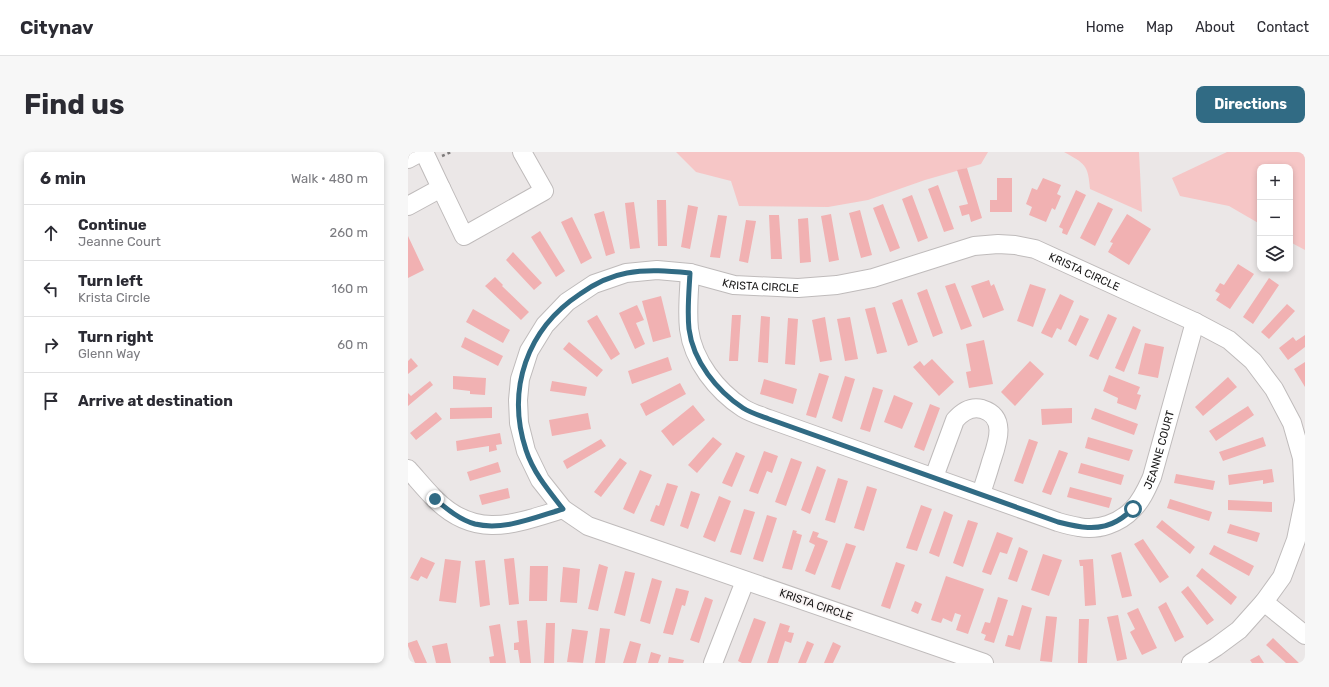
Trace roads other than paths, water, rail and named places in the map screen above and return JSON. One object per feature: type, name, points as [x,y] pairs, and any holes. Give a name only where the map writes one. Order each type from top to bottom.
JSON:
[{"type":"street","points":[[408,159],[422,152],[464,236],[544,191],[522,152]]},
{"type":"street","points":[[408,206],[441,188]]},
{"type":"street","name":"KRISTA CIRCLE","points":[[984,663],[588,526],[563,509],[540,480],[526,451],[519,423],[518,400],[520,379],[529,351],[545,325],[567,302],[594,284],[626,273],[657,270],[690,273],[734,285],[798,288],[837,285],[873,278],[974,246],[998,244],[1015,245],[1035,249],[1196,322],[1229,340],[1254,361],[1298,419],[1304,501],[1296,540],[1282,576],[1264,602],[1240,630],[1191,663]]},
{"type":"street","name":"JEANNE COURT","points":[[690,273],[688,309],[689,330],[695,351],[706,371],[722,392],[744,409],[1058,522],[1080,528],[1098,528],[1117,521],[1133,509],[1145,494],[1152,477],[1196,322]]},
{"type":"street","points":[[934,477],[955,420],[961,413],[972,408],[988,411],[996,418],[999,429],[999,439],[981,494]]},
{"type":"street","points":[[408,469],[435,499],[456,516],[474,524],[494,526],[512,524],[563,509]]},
{"type":"street","points":[[713,663],[745,581]]},
{"type":"street","points":[[1264,602],[1305,635]]}]
